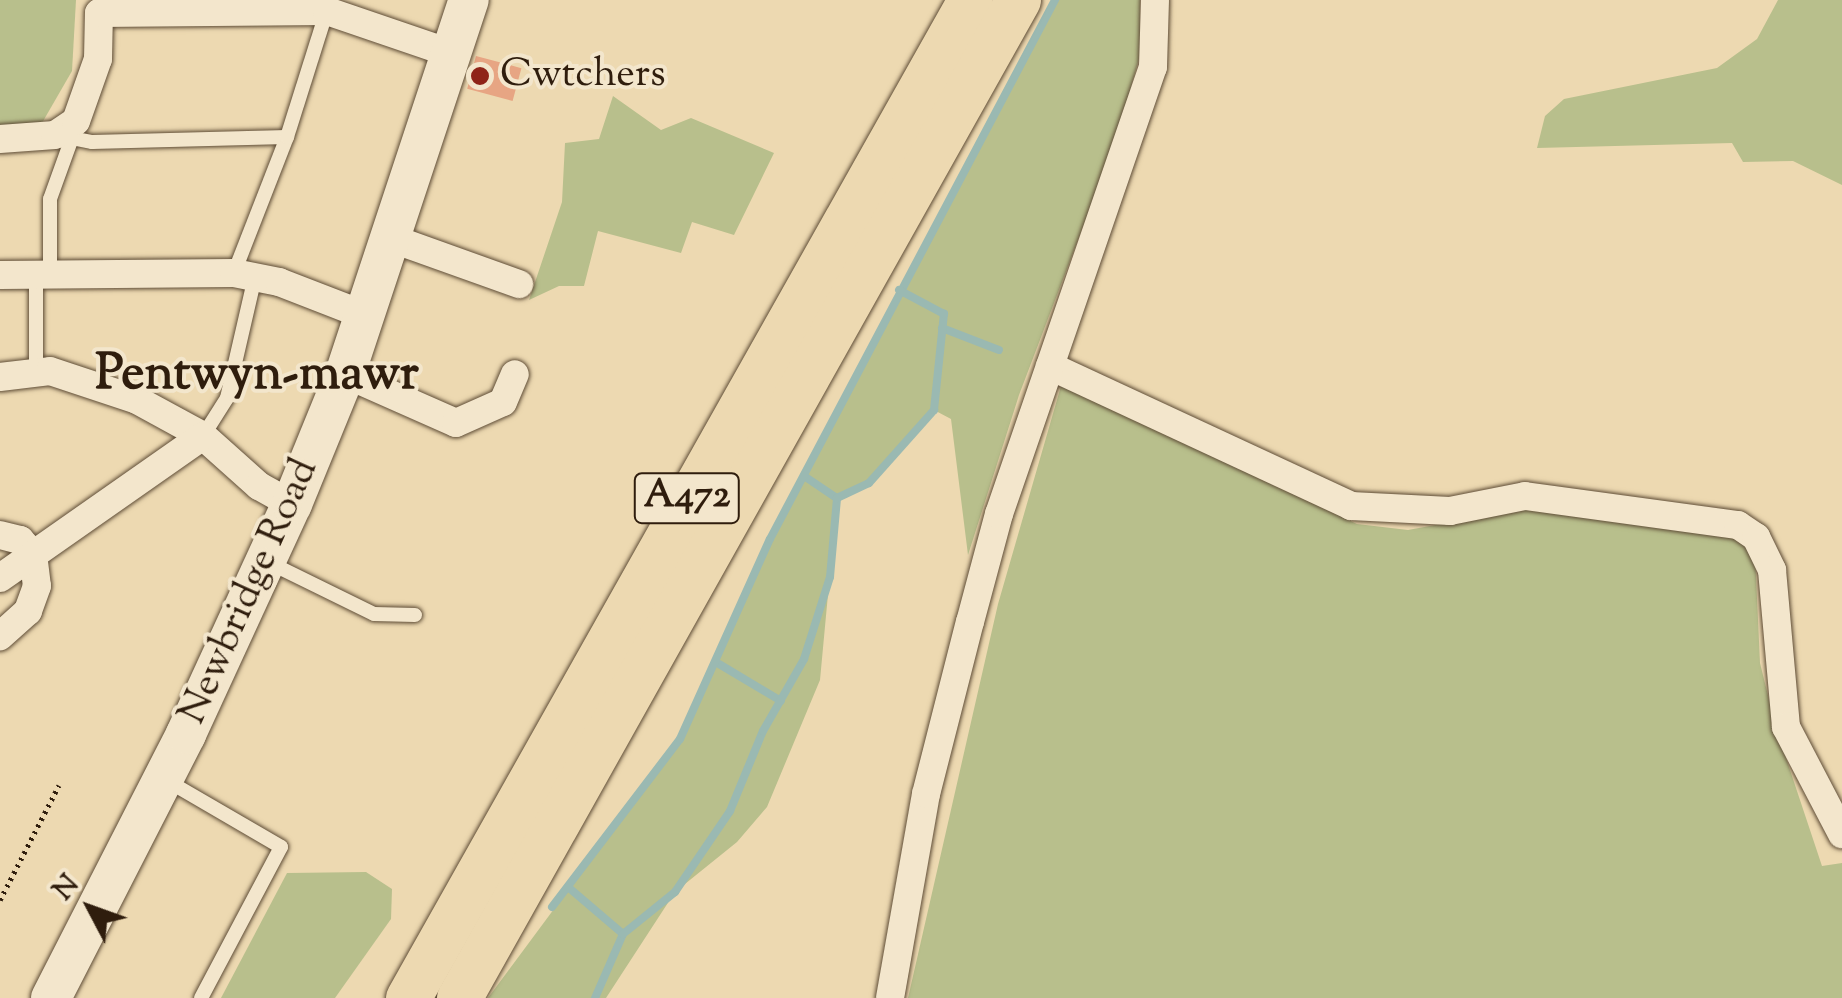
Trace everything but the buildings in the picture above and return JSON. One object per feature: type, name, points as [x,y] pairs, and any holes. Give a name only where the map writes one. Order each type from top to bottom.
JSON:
[{"type":"main road","name":"A472","points":[[408,998],[970,0]]},
{"type":"main road","name":"A472","points":[[459,998],[1018,0]]},
{"type":"street","name":"Newbridge Road","points":[[50,998],[163,779],[292,504],[345,374],[468,0]]},
{"type":"street","points":[[890,998],[926,794],[960,660],[999,514],[1153,67],[1155,0]]},
{"type":"street","points":[[0,139],[64,136],[76,121],[98,59],[98,13],[180,6],[328,6],[450,53]]},
{"type":"street","points":[[392,239],[519,284]]},
{"type":"street","points":[[0,275],[244,277],[279,282],[364,315]]},
{"type":"street","points":[[1050,366],[1351,506],[1450,511],[1525,496],[1738,525],[1756,537],[1772,570],[1786,727],[1842,834]]},
{"type":"street","points":[[0,377],[36,373],[137,400],[203,436],[259,486],[292,504]]},
{"type":"street","points":[[345,374],[456,424],[503,402],[515,374]]},
{"type":"street","points":[[0,578],[203,436]]},
{"type":"street","points":[[0,535],[20,540],[33,554],[37,586],[28,611],[0,636]]},
{"type":"lane","points":[[203,436],[227,398],[244,277],[328,6]]},
{"type":"lane","points":[[36,373],[50,199],[64,136],[286,138]]},
{"type":"lane","points":[[266,560],[374,614],[415,615]]},
{"type":"lane","points":[[163,779],[281,847],[201,998]]},
{"type":"path","points":[[0,900],[59,784]]},
{"type":"green space","points":[[0,0],[76,0],[72,71],[42,123],[0,125]]},
{"type":"green space","points":[[1055,0],[1140,0],[1140,55],[1116,140],[1019,395],[968,555],[951,419],[934,410],[870,483],[837,498],[820,680],[767,807],[737,842],[675,892],[606,998],[488,998],[680,739],[770,539]]},
{"type":"green space","points":[[1778,0],[1842,0],[1842,185],[1793,161],[1743,162],[1732,143],[1537,148],[1545,116],[1564,99],[1717,68],[1757,39]]},
{"type":"green space","points":[[613,96],[661,130],[691,118],[774,153],[734,235],[692,222],[681,253],[598,231],[584,286],[559,286],[529,300],[562,202],[565,143],[599,139]]},
{"type":"green space","points":[[1061,386],[1357,524],[1408,530],[1529,508],[1736,538],[1755,555],[1760,663],[1776,728],[1822,866],[1842,863],[1842,998],[908,998],[998,604]]},
{"type":"green space","points":[[366,872],[392,889],[391,919],[335,998],[221,998],[287,873]]},
{"type":"waterway","points":[[552,907],[680,739],[770,539],[1055,0]]},
{"type":"waterway","points":[[595,998],[623,934],[675,892],[730,811],[763,731],[804,659],[830,577],[837,498],[869,483],[934,410],[944,314],[899,290]]},
{"type":"waterway","points":[[942,328],[999,350]]},
{"type":"waterway","points":[[804,476],[837,498]]},
{"type":"waterway","points":[[719,664],[781,701]]},
{"type":"waterway","points":[[568,887],[623,934]]},
{"type":"place","name":"Cwtchers","points":[[480,76]]},
{"type":"district","name":"Pentwyn-mawr","points":[[257,377]]}]
